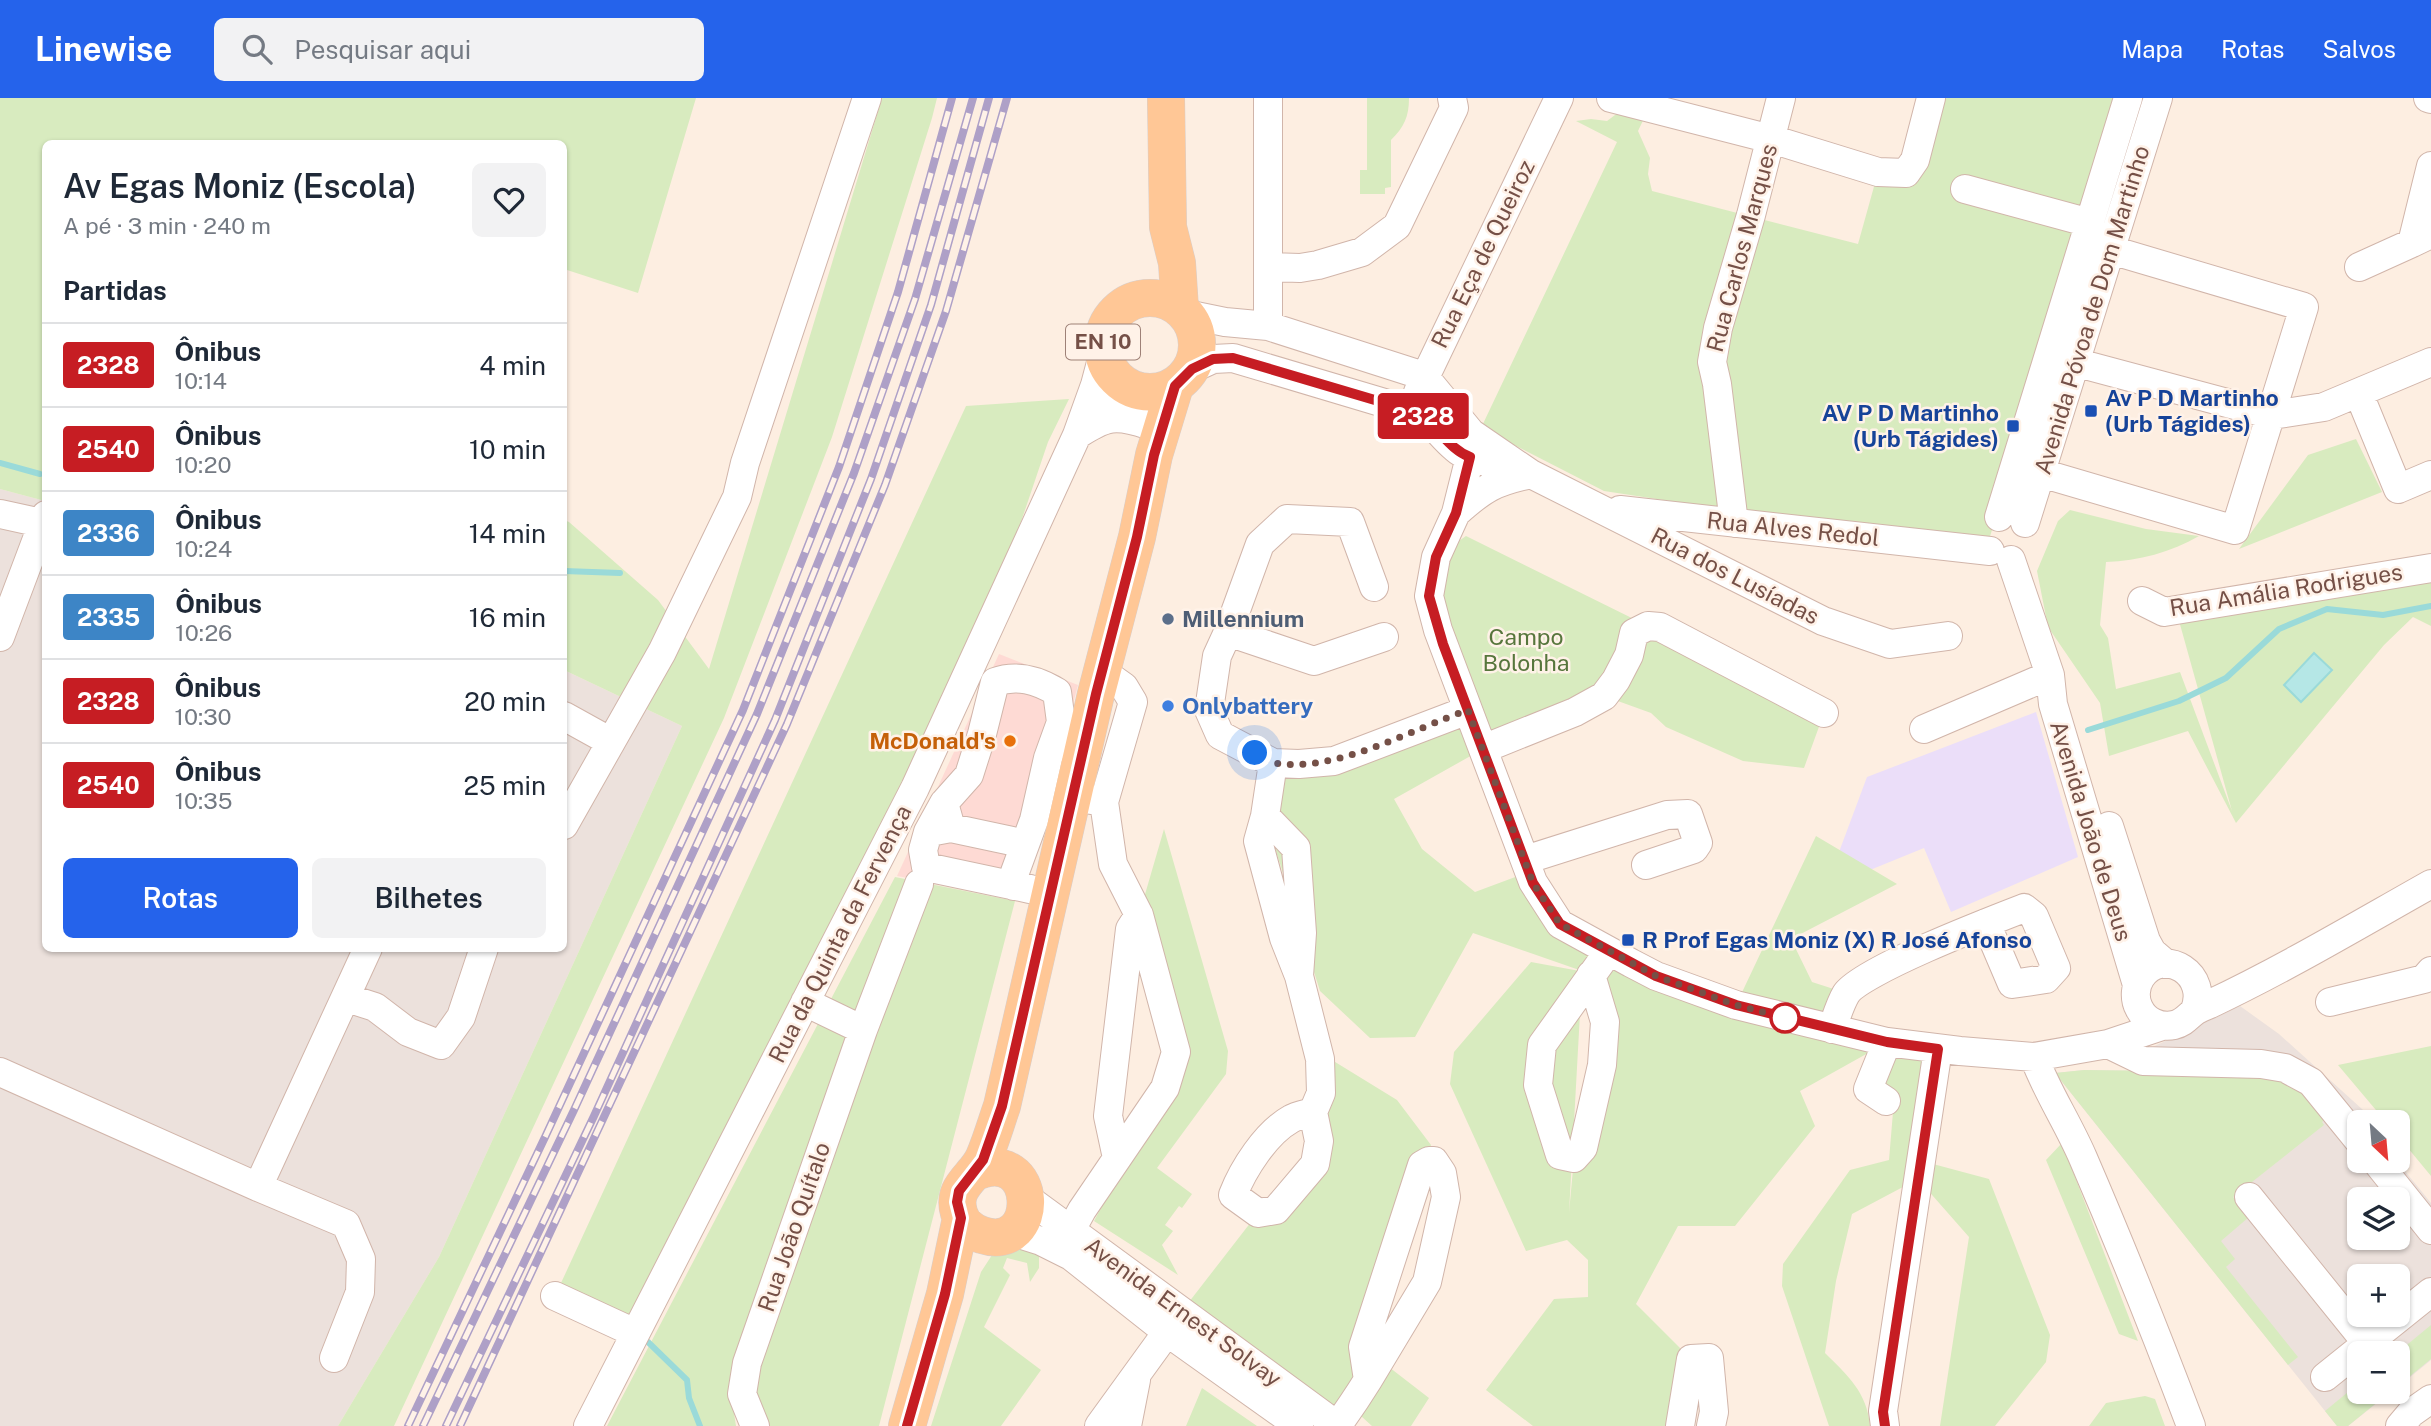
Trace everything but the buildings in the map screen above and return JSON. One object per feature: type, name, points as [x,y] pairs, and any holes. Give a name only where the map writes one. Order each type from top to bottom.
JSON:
[{"type":"main road","name":"EN 10","points":[[1166,98],[1168,228],[1177,263],[1183,312]]},
{"type":"main road","name":"EN 10","points":[[1145,298],[1155,275],[1168,228]]},
{"type":"main road","name":"EN 10","points":[[1145,298],[1163,300],[1183,312],[1192,324],[1197,340],[1196,356],[1183,377],[1141,414],[1110,371],[1103,355],[1105,329],[1112,316],[1124,306],[1145,298]]},
{"type":"main road","name":"EN 10","points":[[973,1173],[983,1160],[1002,1106],[1050,893],[1088,800],[1103,672],[1137,537],[1141,414],[1152,393],[1183,377]]},
{"type":"main road","points":[[906,1426],[945,1294],[987,1229],[1024,1216],[1002,1106]]},
{"type":"main road","points":[[987,1229],[957,1202],[959,1191],[973,1173],[984,1168],[995,1167],[1019,1185]]},
{"type":"street","points":[[567,820],[662,652],[737,497],[745,463],[867,98]]},
{"type":"street","points":[[1268,98],[1268,326]]},
{"type":"street","points":[[1269,267],[1300,268],[1362,252],[1397,226],[1454,108],[1452,98]]},
{"type":"street","name":"Rua Eça de Queiroz","points":[[1412,411],[1424,376],[1559,98]]},
{"type":"street","name":"Rua Carlos Marques","points":[[1734,523],[1712,362],[1718,328],[1782,98]]},
{"type":"street","points":[[1626,100],[1771,139],[1878,172],[1906,173],[1915,160],[1931,98]]},
{"type":"street","name":"Avenida Póvoa de Dom Martinho","points":[[2012,520],[2048,355],[2128,98]]},
{"type":"street","name":"Avenida Póvoa de Dom Martinho","points":[[2012,520],[2041,473],[2158,98]]},
{"type":"street","points":[[2359,267],[2422,238],[2431,166]]},
{"type":"street","points":[[1965,189],[2090,223]]},
{"type":"street","points":[[2041,473],[2235,530],[2272,415],[2304,307],[2111,250]]},
{"type":"street","points":[[1183,312],[1225,322],[1268,326],[1424,376]]},
{"type":"street","name":"Rua da Quinta da Fervença","points":[[588,1426],[915,788],[1077,435],[1096,385],[1103,355]]},
{"type":"street","points":[[2048,355],[2272,415],[2324,407],[2431,362]]},
{"type":"street","points":[[1183,377],[1213,359],[1233,358],[1423,416],[1500,481],[1531,474]]},
{"type":"street","name":"Rua dos Lusíadas","points":[[1424,376],[1471,433],[1477,460],[1531,474],[1823,621],[1890,644],[1948,636]]},
{"type":"street","points":[[2359,394],[2398,489],[2431,475]]},
{"type":"street","name":"Rua da Quinta da Fervença","points":[[1077,435],[1110,397],[1141,414]]},
{"type":"street","points":[[1077,435],[1097,422],[1141,414]]},
{"type":"street","points":[[1477,460],[1436,557],[1429,596],[1438,630],[1533,883],[1560,924],[1656,976],[1736,1005],[1887,1042],[2034,1057],[2108,1044],[2162,1026],[2180,1024],[2194,1012],[2431,884]]},
{"type":"street","name":"Rua Alves Redol","points":[[1596,506],[1643,514],[2001,555]]},
{"type":"street","points":[[0,514],[42,521]]},
{"type":"street","points":[[1374,587],[1350,522],[1287,519],[1259,544],[1217,656],[1209,710],[1220,735],[1273,762],[1299,764],[1334,761],[1468,710]]},
{"type":"street","points":[[1994,520],[2012,520],[2031,535],[2028,548],[2018,558],[2001,555],[1987,544],[1987,531],[1994,520]]},
{"type":"street","points":[[0,637],[42,529]]},
{"type":"street","name":"Avenida João de Deus","points":[[2001,555],[2050,675],[2068,698],[2146,941],[2152,952],[2165,964]]},
{"type":"street","name":"Rua Amália Rodrigues","points":[[2142,601],[2164,612],[2431,568]]},
{"type":"street","points":[[1483,749],[1575,712],[1604,696],[1629,655],[1634,633],[1648,626],[1660,627],[1824,713]]},
{"type":"street","points":[[1228,632],[1314,661],[1384,638]]},
{"type":"street","points":[[1924,729],[2050,675]]},
{"type":"street","name":"Avenida João de Deus","points":[[2050,675],[2053,704],[2138,997]]},
{"type":"street","points":[[1014,886],[1015,872],[1034,820],[1048,758],[1061,722],[1057,692],[1038,681],[1008,677],[995,682],[968,775],[923,850],[926,867],[1014,886],[1050,893]]},
{"type":"street","points":[[567,718],[611,742]]},
{"type":"street","points":[[1273,762],[1265,816],[1258,841],[1320,1059],[1321,1093],[1313,1112]]},
{"type":"street","points":[[1071,1230],[1165,1088],[1176,1052],[1139,915],[1113,863],[1088,800]]},
{"type":"street","points":[[1525,860],[1667,815],[1688,814],[1698,843],[1694,849],[1646,865]]},
{"type":"street","points":[[941,821],[1012,841]]},
{"type":"street","name":"Rua João Quítalo","points":[[755,1426],[742,1394],[747,1363],[863,1030],[919,884]]},
{"type":"street","points":[[1117,1158],[1108,1116],[1130,929],[1139,915]]},
{"type":"street","points":[[1832,1029],[1846,993],[1866,977],[1986,923]]},
{"type":"street","points":[[1591,975],[1605,1022],[1602,1065],[1583,1149],[1574,1158],[1560,1155],[1538,1084],[1542,1045],[1591,975],[1609,951]]},
{"type":"street","points":[[258,1187],[366,952]]},
{"type":"street","points":[[347,998],[375,1007],[408,1032],[441,1045],[461,1017],[483,952]]},
{"type":"street","points":[[2108,1044],[2138,997],[2148,971],[2165,964],[2183,968],[2195,982],[2198,997],[2194,1012]]},
{"type":"street","points":[[2330,1002],[2424,979],[2431,971]]},
{"type":"street","points":[[2195,982],[2236,991]]},
{"type":"street","points":[[2138,997],[2152,1023],[2162,1026]]},
{"type":"street","points":[[805,1002],[863,1030]]},
{"type":"street","points":[[1886,1101],[1868,1090],[1887,1042]]},
{"type":"street","points":[[2108,1044],[2143,1061],[2261,1064],[2285,1068],[2311,1082],[2347,1126]]},
{"type":"street","points":[[1885,1426],[1883,1412],[1938,1049]]},
{"type":"street","points":[[2034,1057],[2045,1087],[2082,1154],[2190,1426]]},
{"type":"street","points":[[0,1072],[346,1224],[361,1259],[360,1292],[334,1358]]},
{"type":"street","points":[[1337,1426],[1368,1380],[1427,1282],[1446,1196],[1442,1172],[1434,1161],[1422,1165],[1363,1347],[1368,1380]]},
{"type":"street","points":[[2385,1173],[2431,1230]]},
{"type":"street","name":"Avenida Ernest Solvay","points":[[1019,1185],[1174,1322],[1298,1426]]},
{"type":"street","points":[[2249,1197],[2365,1341]]},
{"type":"street","name":"Avenida Ernest Solvay","points":[[987,1229],[1041,1241],[1071,1256],[1337,1426]]},
{"type":"street","points":[[2367,1341],[2431,1292]]},
{"type":"street","points":[[555,1296],[635,1333]]},
{"type":"street","points":[[1099,1426],[1174,1322]]},
{"type":"street","points":[[1680,1426],[1691,1359],[1709,1358],[1714,1412],[1712,1426]]},
{"type":"street","points":[[2325,1377],[2347,1358]]},
{"type":"street","points":[[1127,1426],[1137,1373]]},
{"type":"street","points":[[2400,1426],[2411,1413],[2431,1399]]},
{"type":"shaded area","points":[[0,489],[42,500],[42,952],[567,952],[567,671],[682,726],[439,1257],[338,1426],[0,1426]]},
{"type":"shaded area","points":[[999,654],[1078,685],[1022,898],[897,876]]},
{"type":"shaded area","points":[[2036,712],[2078,857],[1951,912],[1924,848],[1870,870],[1839,852],[1867,777]]},
{"type":"shaded area","points":[[2240,1006],[2279,1034],[2363,1110],[2347,1110],[2347,1173],[2407,1173],[2431,1203],[2431,1360],[2410,1377],[2410,1341],[2347,1341],[2347,1404],[2376,1404],[2348,1426],[2337,1426],[2055,1073],[2084,1070],[2143,1071],[2144,1051]]},
{"type":"green space","points":[[0,98],[696,98],[638,293],[567,270],[567,140],[42,140],[42,500],[0,489]]},
{"type":"green space","points":[[882,98],[937,98],[832,437],[724,718],[394,1426],[338,1426],[439,1257],[682,726],[567,671],[567,521],[658,600],[709,669]]},
{"type":"green space","points":[[1367,98],[1409,98],[1405,121],[1391,140],[1391,187],[1385,188],[1385,194],[1360,194],[1360,170],[1367,170]]},
{"type":"green space","points":[[1926,98],[2128,98],[1986,549],[1604,491],[1481,428],[1617,142],[1576,121],[1607,121],[1619,112],[1649,108],[1638,131],[1650,158],[1648,174],[1652,191],[1858,244],[1875,183],[1906,173]]},
{"type":"green space","points":[[1069,399],[1048,442],[980,643],[635,1333],[555,1296],[966,406]]},
{"type":"green space","points":[[2356,439],[2382,492],[2239,549],[2308,455]]},
{"type":"green space","points":[[2070,510],[2146,529],[2199,536],[2154,555],[2106,562],[2100,625],[2108,638],[2116,689],[2180,672],[2232,811],[2176,610],[2431,568],[2431,626],[2413,617],[2384,645],[2236,823],[2188,731],[2109,756],[2100,703],[2048,627],[2037,571],[2058,521]]},
{"type":"green space","name":"Campo Bolonha","points":[[1466,536],[1824,713],[1804,768],[1743,761],[1666,727],[1651,713],[1604,696],[1483,749],[1394,799],[1422,849],[1475,892],[1529,872],[1560,924],[1736,1005],[1816,836],[1897,884],[1791,939],[1812,982],[1846,993],[1832,1029],[1938,1049],[1933,1164],[1989,1179],[2050,1335],[2046,1362],[1995,1426],[1940,1426],[1969,1237],[1918,1179],[1852,1214],[1836,1281],[1825,1353],[1849,1377],[1861,1394],[1870,1426],[1829,1426],[1782,1286],[1783,1264],[1850,1170],[1889,1160],[1893,1112],[1868,1089],[1886,1043],[1800,1091],[1815,1126],[1735,1226],[1678,1226],[1636,1304],[1691,1359],[1680,1426],[1533,1426],[1486,1390],[1554,1299],[1588,1297],[1588,1260],[1567,1240],[1526,1251],[1450,1084],[1454,1052],[1531,962],[1585,972],[1473,933],[1415,1037],[1370,1038],[1320,991],[1265,816],[1273,763],[1451,716],[1481,747],[1438,630],[1436,557]],"holes":[[[1582,977],[1602,1065],[1574,1158],[1569,1213]]]},
{"type":"green space","points":[[1164,829],[1228,1051],[1226,1074],[1157,1168],[1192,1194],[1165,1225],[1173,1231],[1162,1245],[1178,1275],[1094,1221],[1165,1088],[1176,1052],[1139,915]]},
{"type":"green space","points":[[895,877],[1015,901],[879,1426],[762,1426],[752,1396],[760,1371],[747,1363],[730,1387],[736,1426],[607,1426]]},
{"type":"green space","points":[[2431,1046],[2431,1176],[2410,1151],[2410,1110],[2376,1110],[2338,1065]]},
{"type":"green space","points":[[1327,1057],[1397,1100],[1431,1145],[1363,1347],[1429,1398],[1411,1426],[1372,1426],[1351,1407],[1337,1425],[1182,1311],[1258,1213],[1326,1172]]},
{"type":"green space","points":[[2084,1070],[2259,1072],[2288,1078],[2329,1115],[2322,1122],[2324,1125],[2233,1197],[2249,1217],[2221,1241],[2235,1259],[2226,1267],[2298,1357],[2288,1365],[2055,1073]]},
{"type":"green space","points":[[2062,1143],[2138,1341],[2119,1334],[2046,1160]]},
{"type":"green space","points":[[1004,1246],[1039,1249],[1039,1268],[1030,1282],[1027,1263],[1007,1258],[1003,1268],[1010,1275],[984,1327],[1041,1370],[1001,1426],[931,1426],[981,1272],[992,1255]]},
{"type":"green space","points":[[2431,1325],[2431,1359],[2410,1376],[2410,1342]]},
{"type":"green space","points":[[1202,1388],[1257,1426],[1186,1426]]},
{"type":"green space","points":[[2347,1393],[2347,1404],[2375,1404],[2348,1426],[2337,1426],[2325,1411]]},
{"type":"green space","points":[[2145,1396],[2155,1399],[2165,1426],[2089,1426],[2106,1403]]},
{"type":"water","points":[[2314,653],[2332,670],[2301,702],[2284,685]]},
{"type":"waterway","points":[[0,463],[40,474]]},
{"type":"waterway","points":[[567,571],[620,573]]},
{"type":"waterway","points":[[2088,730],[2179,701],[2226,678],[2279,629],[2327,609],[2383,615],[2431,606]]},
{"type":"waterway","points":[[648,1342],[687,1380],[689,1398],[700,1426]]},
{"type":"railway","points":[[408,1426],[743,710],[839,467],[898,292],[952,98]]},
{"type":"railway","points":[[423,1426],[574,1110],[757,714],[854,473],[915,299],[973,98]]},
{"type":"railway","points":[[446,1426],[594,1116],[775,720],[871,479],[931,305],[989,98]]},
{"type":"railway","points":[[460,1426],[787,724],[885,485],[946,311],[1007,98]]},
{"type":"bus line","name":"2328","points":[[907,1426],[945,1294],[961,1218],[957,1202],[959,1191],[983,1160],[1002,1106],[1096,694],[1137,537],[1154,455],[1175,386],[1192,369],[1213,359],[1225,358],[1233,358],[1412,411],[1423,416],[1453,447],[1470,457],[1456,513],[1436,557],[1429,596],[1443,644],[1533,883],[1560,924],[1656,976],[1736,1005],[1887,1042],[1938,1049],[1883,1412],[1885,1426]]},
{"type":"place","name":"Av P D Martinho (Urb Tágides)","points":[[2091,411]]},
{"type":"place","name":"AV P D Martinho (Urb Tágides)","points":[[2013,426]]},
{"type":"place","name":"Millennium","points":[[1168,619]]},
{"type":"place","name":"Onlybattery","points":[[1168,706]]},
{"type":"place","name":"McDonald's","points":[[1010,741]]},
{"type":"place","name":"R Prof Egas Moniz (X) R José Afonso","points":[[1628,940]]},
{"type":"route","points":[[1255,753],[1273,762],[1299,764],[1334,761],[1468,710],[1533,883],[1560,924],[1656,976],[1736,1005],[1785,1018]]}]
